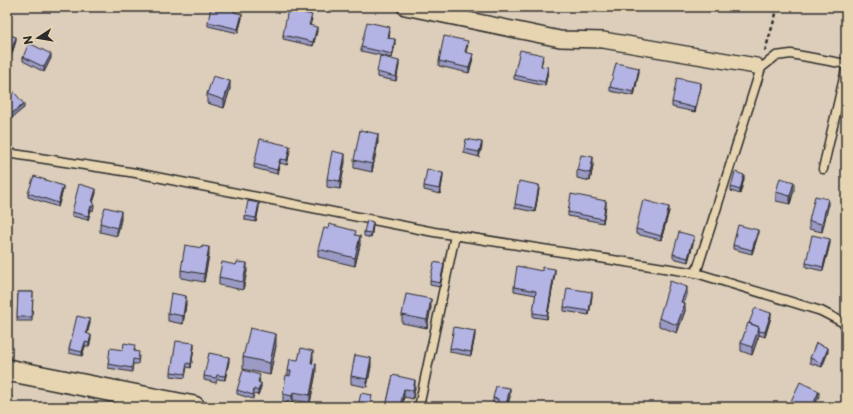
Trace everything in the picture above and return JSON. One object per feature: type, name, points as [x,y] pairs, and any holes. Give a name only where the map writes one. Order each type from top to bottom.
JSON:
[{"type":"street","points":[[405,7],[560,39],[603,40],[758,67]]},
{"type":"street","points":[[7,370],[194,407]]},
{"type":"lane","points":[[696,273],[758,67],[776,56],[791,54],[846,64]]},
{"type":"lane","points":[[823,169],[846,69]]},
{"type":"lane","points":[[7,153],[136,172],[455,235],[696,273],[821,311],[846,324]]},
{"type":"lane","points":[[419,407],[455,235]]},
{"type":"path","points":[[758,67],[778,7]]},
{"type":"building","points":[[211,7],[235,7],[234,12],[242,14],[238,29],[208,22]]},
{"type":"building","points":[[288,9],[312,15],[309,25],[317,27],[313,42],[283,35]]},
{"type":"building","points":[[367,22],[390,27],[388,38],[395,39],[392,54],[361,47]]},
{"type":"building","points":[[7,34],[16,37],[10,55],[7,54]]},
{"type":"building","points":[[444,36],[468,41],[465,52],[473,54],[469,68],[439,61]]},
{"type":"building","points":[[29,43],[51,54],[44,67],[23,57]]},
{"type":"building","points":[[520,50],[543,55],[541,66],[548,67],[545,82],[514,75]]},
{"type":"building","points":[[380,56],[399,61],[396,77],[377,72]]},
{"type":"building","points":[[616,63],[639,68],[634,92],[610,87]]},
{"type":"building","points":[[213,76],[230,81],[224,100],[207,94]]},
{"type":"building","points":[[677,78],[701,83],[695,108],[672,102]]},
{"type":"building","points":[[9,86],[24,104],[7,117],[7,88]]},
{"type":"building","points":[[360,130],[378,134],[372,164],[354,160]]},
{"type":"building","points":[[260,139],[290,146],[287,160],[280,159],[277,170],[254,164]]},
{"type":"building","points":[[466,139],[482,142],[479,152],[464,149]]},
{"type":"building","points":[[332,151],[345,154],[340,181],[327,179]]},
{"type":"building","points":[[581,155],[593,157],[590,173],[577,170]]},
{"type":"building","points":[[427,169],[443,173],[440,189],[424,186]]},
{"type":"building","points":[[735,172],[744,175],[740,190],[731,187]]},
{"type":"building","points":[[34,176],[63,186],[58,203],[28,193]]},
{"type":"building","points":[[780,178],[794,182],[790,196],[776,192]]},
{"type":"building","points":[[519,181],[539,185],[535,208],[515,204]]},
{"type":"building","points":[[79,184],[96,189],[92,202],[94,202],[93,207],[91,206],[88,216],[72,212]]},
{"type":"building","points":[[571,194],[606,201],[603,219],[568,212]]},
{"type":"building","points":[[815,196],[828,199],[822,224],[809,221]]},
{"type":"building","points":[[643,200],[669,207],[661,236],[636,229]]},
{"type":"building","points":[[248,201],[259,203],[256,218],[245,216]]},
{"type":"building","points":[[105,207],[121,211],[117,228],[100,223]]},
{"type":"building","points":[[367,220],[373,222],[371,233],[364,232]]},
{"type":"building","points":[[329,224],[356,231],[355,235],[360,236],[355,258],[318,249],[324,228],[328,229]]},
{"type":"building","points":[[738,225],[758,230],[752,250],[733,245]]},
{"type":"building","points":[[679,232],[694,236],[688,258],[673,254]]},
{"type":"building","points":[[812,235],[830,239],[823,267],[806,263]]},
{"type":"building","points":[[185,245],[202,248],[202,246],[209,247],[204,274],[181,270]]},
{"type":"building","points":[[222,262],[236,265],[237,262],[247,263],[243,282],[219,277]]},
{"type":"building","points":[[434,262],[444,264],[440,283],[430,281]]},
{"type":"building","points":[[517,266],[542,271],[542,267],[555,269],[547,315],[533,313],[536,291],[514,287]]},
{"type":"building","points":[[670,281],[687,287],[681,302],[685,303],[677,325],[659,318]]},
{"type":"building","points":[[567,288],[592,292],[589,311],[564,307]]},
{"type":"building","points":[[18,292],[33,292],[32,317],[17,317]]},
{"type":"building","points":[[171,293],[186,296],[183,316],[168,313]]},
{"type":"building","points":[[406,294],[431,299],[427,320],[402,315]]},
{"type":"building","points":[[755,308],[771,313],[765,332],[759,331],[759,327],[749,323]]},
{"type":"building","points":[[77,316],[90,319],[86,333],[91,335],[89,343],[85,342],[82,352],[69,349]]},
{"type":"building","points":[[748,323],[759,327],[752,347],[741,343]]},
{"type":"building","points":[[454,327],[475,331],[471,352],[450,348]]},
{"type":"building","points":[[250,328],[276,334],[270,363],[243,357]]},
{"type":"building","points":[[176,341],[194,343],[191,364],[187,363],[185,374],[171,372]]},
{"type":"building","points":[[124,343],[135,345],[134,351],[139,352],[138,360],[133,359],[132,368],[108,364],[110,348],[123,350]]},
{"type":"building","points":[[816,343],[828,348],[822,363],[810,358]]},
{"type":"building","points":[[301,348],[313,351],[311,363],[316,364],[310,395],[293,392],[292,396],[283,394],[286,375],[290,376],[291,371],[288,371],[290,359],[298,360]]},
{"type":"building","points":[[209,353],[229,357],[225,376],[217,375],[216,378],[204,376]]},
{"type":"building","points":[[355,355],[371,358],[367,379],[351,376]]},
{"type":"building","points":[[243,370],[260,375],[258,382],[261,383],[258,391],[254,389],[253,395],[237,390]]},
{"type":"building","points":[[393,375],[415,380],[413,390],[404,389],[400,407],[386,407]]},
{"type":"building","points":[[800,382],[819,391],[812,407],[798,407],[790,403]]},
{"type":"building","points":[[496,386],[510,388],[506,405],[498,403],[498,399],[493,398]]},
{"type":"building","points":[[361,393],[372,395],[370,407],[358,406]]},
{"type":"building","points":[[7,395],[12,396],[10,407],[7,407]]},
{"type":"building","points":[[47,402],[66,406],[66,407],[46,407]]}]
